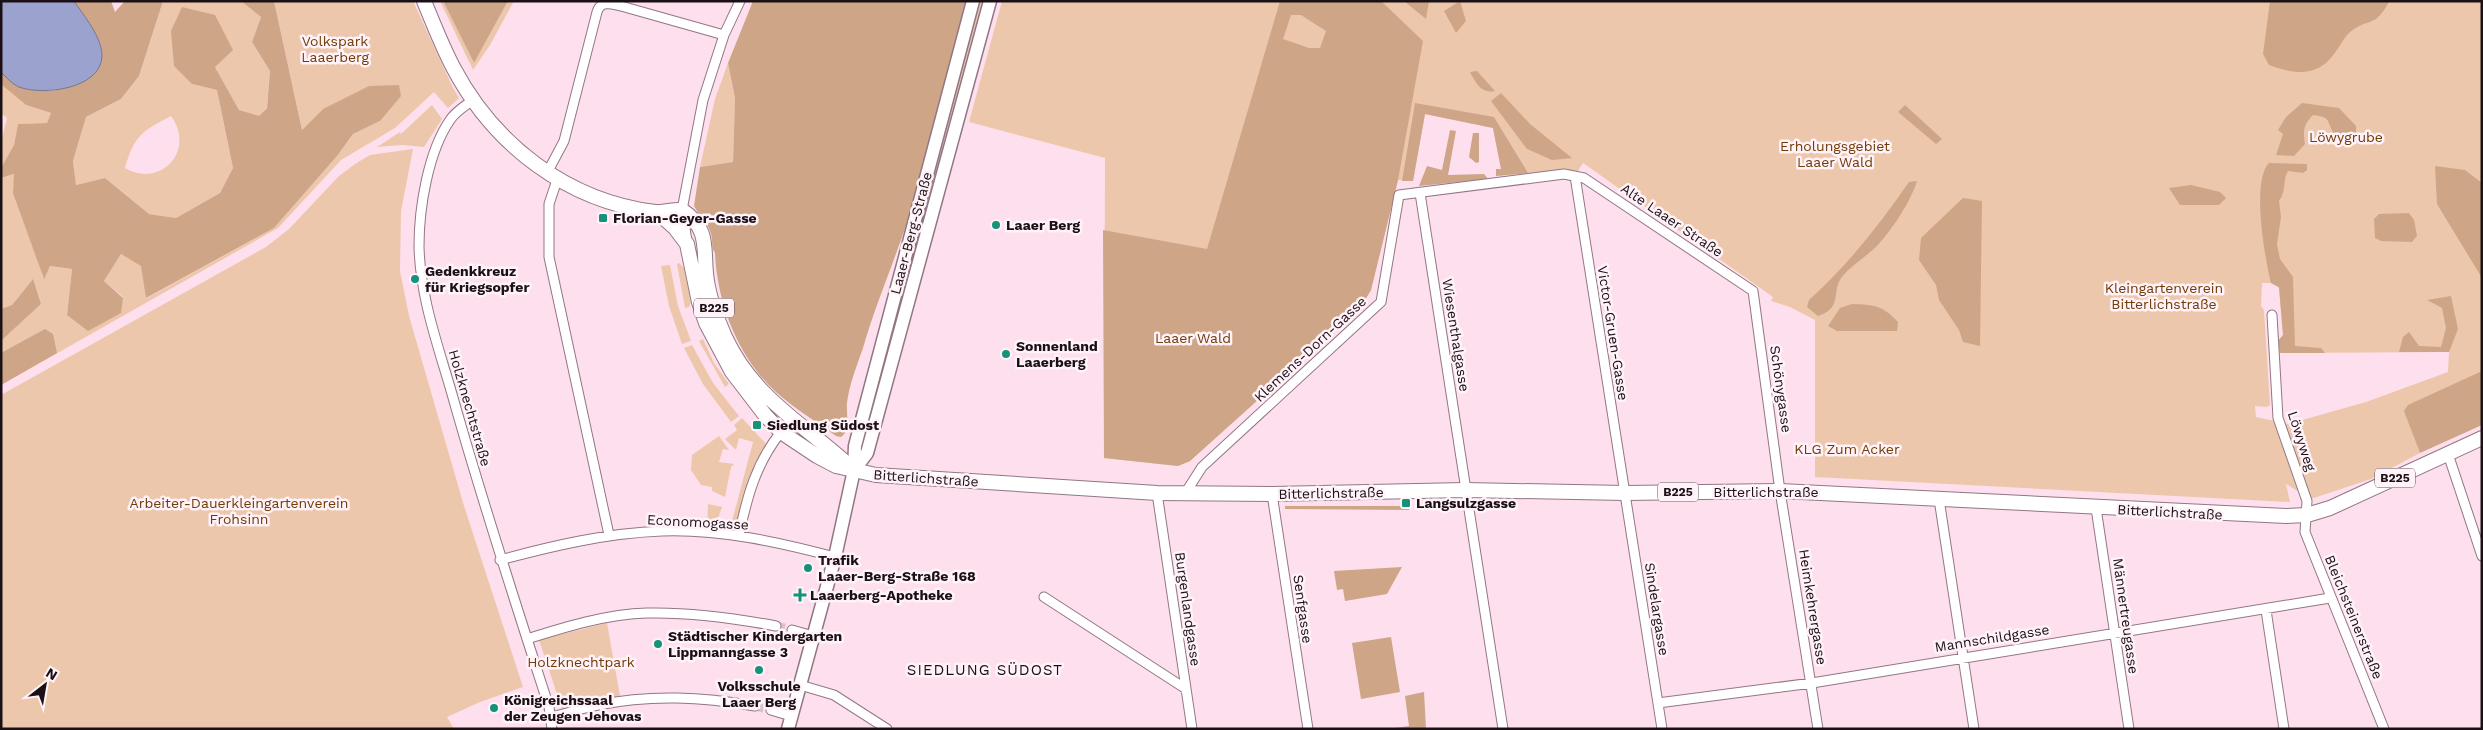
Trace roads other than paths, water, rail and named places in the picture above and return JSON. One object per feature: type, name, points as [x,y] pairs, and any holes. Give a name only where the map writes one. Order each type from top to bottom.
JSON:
[{"type":"main road","name":"B225","points":[[424,1],[453,67],[473,100],[512,145],[552,177],[608,201],[657,212],[682,210],[696,221],[701,228],[704,240],[706,279],[711,299],[727,341],[738,360],[770,400],[854,470]]},
{"type":"main road","name":"Laaer-Berg-Straße","points":[[788,729],[835,557],[854,470],[855,446],[972,1]]},
{"type":"main road","name":"Laaer-Berg-Straße","points":[[854,470],[867,452],[990,1]]},
{"type":"main road","name":"B225","points":[[657,212],[675,228],[688,244],[699,302],[718,349],[732,372],[765,415],[781,432],[836,466],[854,470]]},
{"type":"main road","name":"Bitterlichstraße","points":[[854,470],[883,476],[1157,493],[1272,494],[1464,485],[1625,493],[1780,491],[2262,516],[2307,515],[2330,508],[2482,438]]},
{"type":"street","points":[[688,244],[682,210],[703,100],[724,35],[740,1]]},
{"type":"street","points":[[609,536],[549,257],[549,204],[552,177],[564,141],[597,12],[601,6],[607,3],[621,6],[724,35]]},
{"type":"street","name":"Holzknechtstraße","points":[[473,100],[450,120],[435,150],[422,212],[419,246],[425,294],[500,560],[549,707],[552,729]]},
{"type":"street","name":"Klemens-Dorn-Gasse","points":[[1186,492],[1202,467],[1381,302],[1399,195],[1564,174],[1575,176]]},
{"type":"street","name":"Alte Laaer Straße","points":[[1575,176],[1584,178],[1753,291]]},
{"type":"street","name":"Victor-Gruen-Gasse","points":[[1575,176],[1625,493]]},
{"type":"street","name":"Wiesenthalgasse","points":[[1420,193],[1464,485]]},
{"type":"street","name":"Schönygasse","points":[[1753,291],[1780,491]]},
{"type":"street","name":"Löwyweg","points":[[2272,315],[2278,418],[2307,501],[2307,515]]},
{"type":"street","points":[[739,535],[753,477],[759,464],[781,432]]},
{"type":"street","points":[[2448,454],[2482,556]]},
{"type":"street","points":[[1464,485],[1503,729]]},
{"type":"street","name":"Heimkehrergasse","points":[[1780,491],[1818,729]]},
{"type":"street","name":"Burgenlandgasse","points":[[1157,493],[1192,729]]},
{"type":"street","name":"Sindelargasse","points":[[1625,493],[1662,729]]},
{"type":"street","name":"Senfgasse","points":[[1272,494],[1308,729]]},
{"type":"street","points":[[1939,498],[1974,729]]},
{"type":"street","name":"Männertreugasse","points":[[2096,508],[2129,729]]},
{"type":"street","name":"Bleichsteinerstraße","points":[[2307,515],[2305,532],[2384,729]]},
{"type":"street","name":"Economogasse","points":[[500,560],[609,536],[662,531],[739,535],[790,545],[835,557]]},
{"type":"street","points":[[1044,597],[1186,690]]},
{"type":"street","name":"Mannschildgasse","points":[[1658,703],[1812,683],[2330,598]]},
{"type":"street","points":[[2266,610],[2284,729]]},
{"type":"street","points":[[527,639],[579,624],[646,613],[710,616],[776,626]]},
{"type":"street","points":[[792,630],[813,636]]},
{"type":"street","points":[[800,685],[834,695],[887,729]]},
{"type":"street","points":[[550,717],[598,705],[654,697],[701,697],[755,706]]},
{"type":"street","points":[[771,710],[791,716]]},
{"type":"water","points":[[1,1],[74,1],[92,27],[99,42],[102,56],[99,67],[92,76],[82,83],[56,90],[29,90],[14,84],[1,72]]},
{"type":"tunnel","points":[[776,626],[792,630]]},
{"type":"tunnel","points":[[755,706],[771,710]]},
{"type":"place","name":"Florian-Geyer-Gasse","points":[[603,218]]},
{"type":"place","name":"Laaer Berg","points":[[996,225]]},
{"type":"place","name":"Gedenkkreuz für Kriegsopfer","points":[[415,279]]},
{"type":"place","name":"Sonnenland Laaerberg","points":[[1006,354]]},
{"type":"place","name":"Siedlung Südost","points":[[757,425]]},
{"type":"place","name":"Langsulzgasse","points":[[1406,503]]},
{"type":"place","name":"Trafik Laaer-Berg-Straße 168","points":[[808,568]]},
{"type":"place","name":"Laaerberg-Apotheke","points":[[800,595]]},
{"type":"place","name":"Städtischer Kindergarten Lippmanngasse 3","points":[[658,644]]},
{"type":"place","name":"Volksschule Laaer Berg","points":[[759,670]]},
{"type":"place","name":"Königreichssaal der Zeugen Jehovas","points":[[494,708]]},
{"type":"district","name":"SIEDLUNG SÜDOST","points":[[985,670]]},
{"type":"park label","name":"Volkspark Laaerberg","points":[[335,49]]},
{"type":"park label","name":"Löwygrube","points":[[2346,137]]},
{"type":"park label","name":"Erholungsgebiet Laaer Wald","points":[[1835,154]]},
{"type":"park label","name":"Kleingartenverein Bitterlichstraße","points":[[2164,296]]},
{"type":"park label","name":"Laaer Wald","points":[[1193,338]]},
{"type":"park label","name":"KLG Zum Acker","points":[[1847,449]]},
{"type":"park label","name":"Arbeiter-Dauerkleingartenverein Frohsinn","points":[[239,512]]},
{"type":"park label","name":"Holzknechtpark","points":[[581,662]]}]
